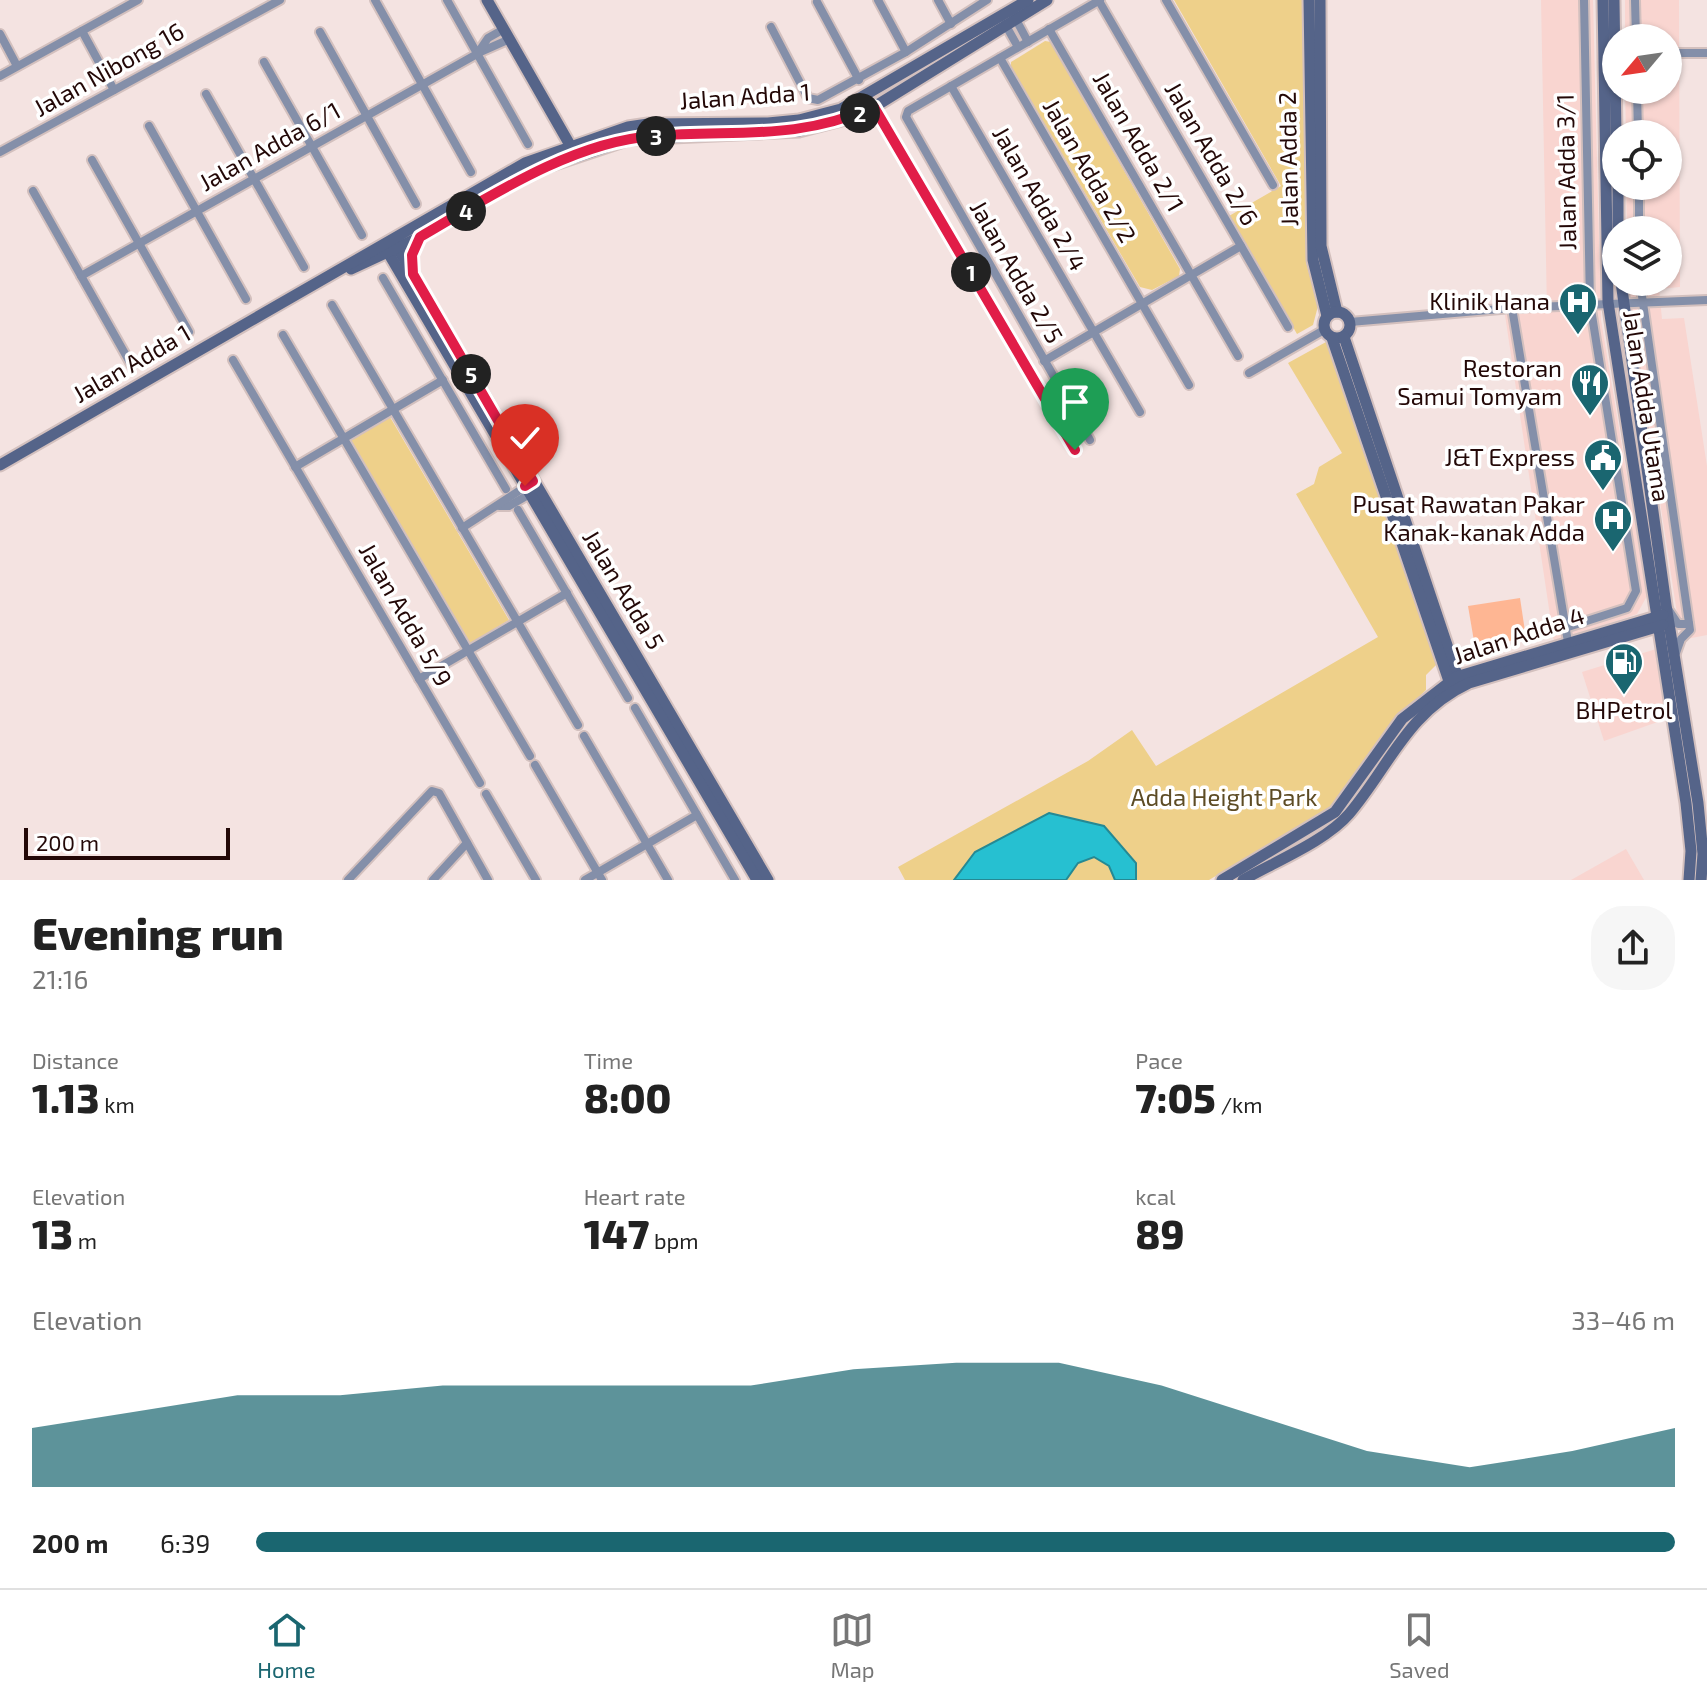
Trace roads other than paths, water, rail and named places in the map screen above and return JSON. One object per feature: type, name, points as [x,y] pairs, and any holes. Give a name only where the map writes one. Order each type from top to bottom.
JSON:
[{"type":"street","points":[[0,76],[138,0]]},
{"type":"street","name":"Jalan Nibong 16","points":[[0,152],[280,0]]},
{"type":"street","points":[[375,0],[471,172]]},
{"type":"street","points":[[447,0],[528,144]]},
{"type":"street","points":[[487,0],[573,151]]},
{"type":"street","points":[[878,0],[906,52]]},
{"type":"street","points":[[938,0],[951,24]]},
{"type":"street","points":[[771,27],[808,98],[814,100],[859,80],[987,0]]},
{"type":"street","name":"Jalan Adda 1","points":[[1008,18],[1028,0]]},
{"type":"street","name":"Jalan Adda 1","points":[[0,465],[328,278],[390,246],[525,163],[573,151],[648,124],[726,125],[799,120],[870,101],[1008,18],[1047,0]]},
{"type":"street","points":[[951,86],[1100,0]]},
{"type":"street","name":"Jalan Adda 2/6","points":[[1100,0],[1288,327]]},
{"type":"street","points":[[1166,0],[1273,185]]},
{"type":"street","name":"Jalan Adda 2","points":[[1309,0],[1317,224]]},
{"type":"street","name":"Jalan Adda 2","points":[[1320,0],[1317,224],[1313,260],[1332,314],[1333,335]]},
{"type":"street","name":"Jalan Adda 3/1","points":[[1565,628],[1627,608],[1636,591],[1590,303],[1584,0]]},
{"type":"street","name":"Jalan Adda Utama","points":[[1603,0],[1607,24]]},
{"type":"street","name":"Jalan Adda Utama","points":[[1613,24],[1614,0]]},
{"type":"street","points":[[1635,0],[1636,24]]},
{"type":"street","points":[[817,2],[859,80]]},
{"type":"street","points":[[1008,18],[1028,42]]},
{"type":"street","points":[[1008,18],[1018,47]]},
{"type":"street","name":"Jalan Adda 2/1","points":[[1049,29],[1238,356]]},
{"type":"street","points":[[82,31],[114,90]]},
{"type":"street","points":[[320,32],[416,204]]},
{"type":"street","points":[[0,34],[17,66]]},
{"type":"street","name":"Jalan Adda 6/1","points":[[81,276],[507,34]]},
{"type":"street","points":[[1682,53],[1707,53]]},
{"type":"street","name":"Jalan Adda 2/2","points":[[1000,58],[1189,385]]},
{"type":"street","points":[[264,62],[362,235]]},
{"type":"street","name":"Jalan Adda 2/5","points":[[951,86],[908,111],[907,124],[1090,440]]},
{"type":"street","name":"Jalan Adda 2/4","points":[[951,86],[1140,412]]},
{"type":"street","points":[[206,94],[304,267]]},
{"type":"street","points":[[870,101],[1075,450]]},
{"type":"street","name":"Jalan Adda Utama","points":[[1611,104],[1608,302],[1663,617]]},
{"type":"street","points":[[149,126],[246,299]]},
{"type":"street","name":"Jalan Adda 1","points":[[328,278],[367,264],[390,246],[420,237],[573,151]]},
{"type":"street","points":[[92,160],[189,332]]},
{"type":"street","points":[[33,191],[132,366]]},
{"type":"street","points":[[367,264],[380,264],[408,275],[420,237]]},
{"type":"street","name":"Jalan Adda 5","points":[[390,246],[673,727],[768,880]]},
{"type":"street","points":[[1044,361],[1241,246]]},
{"type":"street","points":[[383,278],[506,489]]},
{"type":"street","name":"Jalan Adda Utama","points":[[1621,296],[1663,617]]},
{"type":"street","points":[[1641,296],[1689,627],[1677,646],[1675,660]]},
{"type":"street","points":[[1332,314],[1350,322],[1621,301],[1707,300]]},
{"type":"street","points":[[332,305],[578,725]]},
{"type":"street","points":[[1512,308],[1569,647]]},
{"type":"street","points":[[1249,373],[1333,335],[1350,322]]},
{"type":"street","points":[[283,335],[530,756]]},
{"type":"street","points":[[1333,335],[1448,652],[1455,684]]},
{"type":"street","points":[[1333,335],[1455,684]]},
{"type":"street","name":"Jalan Adda 5/9","points":[[233,360],[480,783]]},
{"type":"street","points":[[295,467],[443,380]]},
{"type":"street","points":[[462,528],[499,506],[509,506],[531,488]]},
{"type":"street","points":[[518,510],[628,698]]},
{"type":"street","points":[[419,679],[567,593]]},
{"type":"street","points":[[1663,617],[1689,627]]},
{"type":"street","points":[[1663,617],[1675,660],[1698,803],[1703,854],[1701,880]]},
{"type":"street","points":[[1663,617],[1691,851],[1689,880]]},
{"type":"street","name":"Jalan Adda 4","points":[[1243,880],[1338,825],[1360,799],[1402,735],[1455,684],[1663,617]]},
{"type":"street","name":"Jalan Adda 4","points":[[1222,880],[1335,812],[1402,719],[1477,671],[1569,647]]},
{"type":"street","points":[[1448,652],[1460,670],[1477,671]]},
{"type":"street","points":[[635,708],[735,880]]},
{"type":"street","name":"Jalan Adda 5","points":[[673,727],[757,880]]},
{"type":"street","points":[[584,736],[668,880]]},
{"type":"street","points":[[535,765],[600,876]]},
{"type":"street","points":[[348,880],[426,793],[439,793],[488,880]]},
{"type":"street","points":[[486,794],[536,880]]},
{"type":"street","points":[[585,880],[600,876],[697,815]]},
{"type":"street","points":[[433,880],[467,843]]},
{"type":"water","points":[[1049,813],[1104,826],[1136,863],[1136,880],[1115,880],[1109,866],[1094,857],[1078,863],[1066,880],[954,880],[975,852]]},
{"type":"place","name":"Klinik Hana","points":[[1578,336]]},
{"type":"place","name":"Restoran Samui Tomyam","points":[[1590,417]]},
{"type":"place","name":"J&T Express","points":[[1603,492]]},
{"type":"place","name":"Pusat Rawatan Pakar Kanak-kanak Adda","points":[[1613,553]]},
{"type":"place","name":"BHPetrol","points":[[1624,696]]},
{"type":"park label","name":"Adda Height Park","points":[[1224,798]]}]
